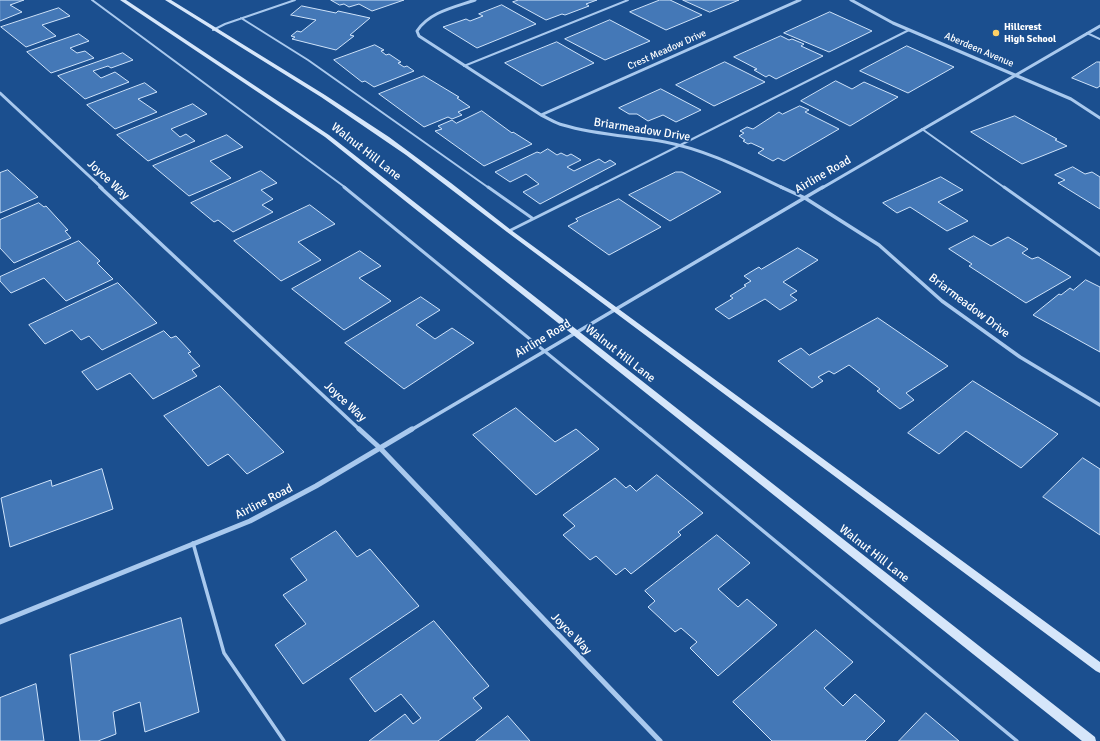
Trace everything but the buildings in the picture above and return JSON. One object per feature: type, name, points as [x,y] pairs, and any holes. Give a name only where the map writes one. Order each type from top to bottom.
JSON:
[{"type":"main road","name":"Walnut Hill Lane","points":[[123,0],[327,136],[1091,741]]},
{"type":"main road","name":"Walnut Hill Lane","points":[[168,0],[213,30],[346,111],[436,173],[509,230],[1100,668]]},
{"type":"street","name":"Briarmeadow Drive","points":[[475,0],[433,16],[419,26],[417,32],[424,40],[464,66],[541,115],[562,125],[583,130],[665,142],[695,149],[726,161],[805,198],[880,245],[942,301],[1020,357],[1100,405]]},
{"type":"street","name":"Crest Meadow Drive","points":[[541,115],[800,0]]},
{"type":"street","name":"Aberdeen Avenue","points":[[851,0],[871,12],[909,30],[1071,99],[1100,118]]},
{"type":"street","name":"Airline Road","points":[[0,622],[250,521],[316,486],[574,332],[1100,26]]},
{"type":"street","name":"Joyce Way","points":[[0,93],[380,448],[660,741]]},
{"type":"lane","points":[[92,0],[331,176],[545,350],[1017,741]]},
{"type":"lane","points":[[213,30],[241,18],[295,0]]},
{"type":"lane","points":[[464,66],[628,0]]},
{"type":"lane","points":[[241,18],[308,60],[532,218]]},
{"type":"lane","points":[[509,230],[909,30]]},
{"type":"lane","points":[[1087,33],[1100,39]]},
{"type":"lane","points":[[922,129],[1100,255]]},
{"type":"lane","points":[[193,544],[224,653],[284,741]]},
{"type":"place","name":"Hillcrest High School","points":[[996,33]]}]
